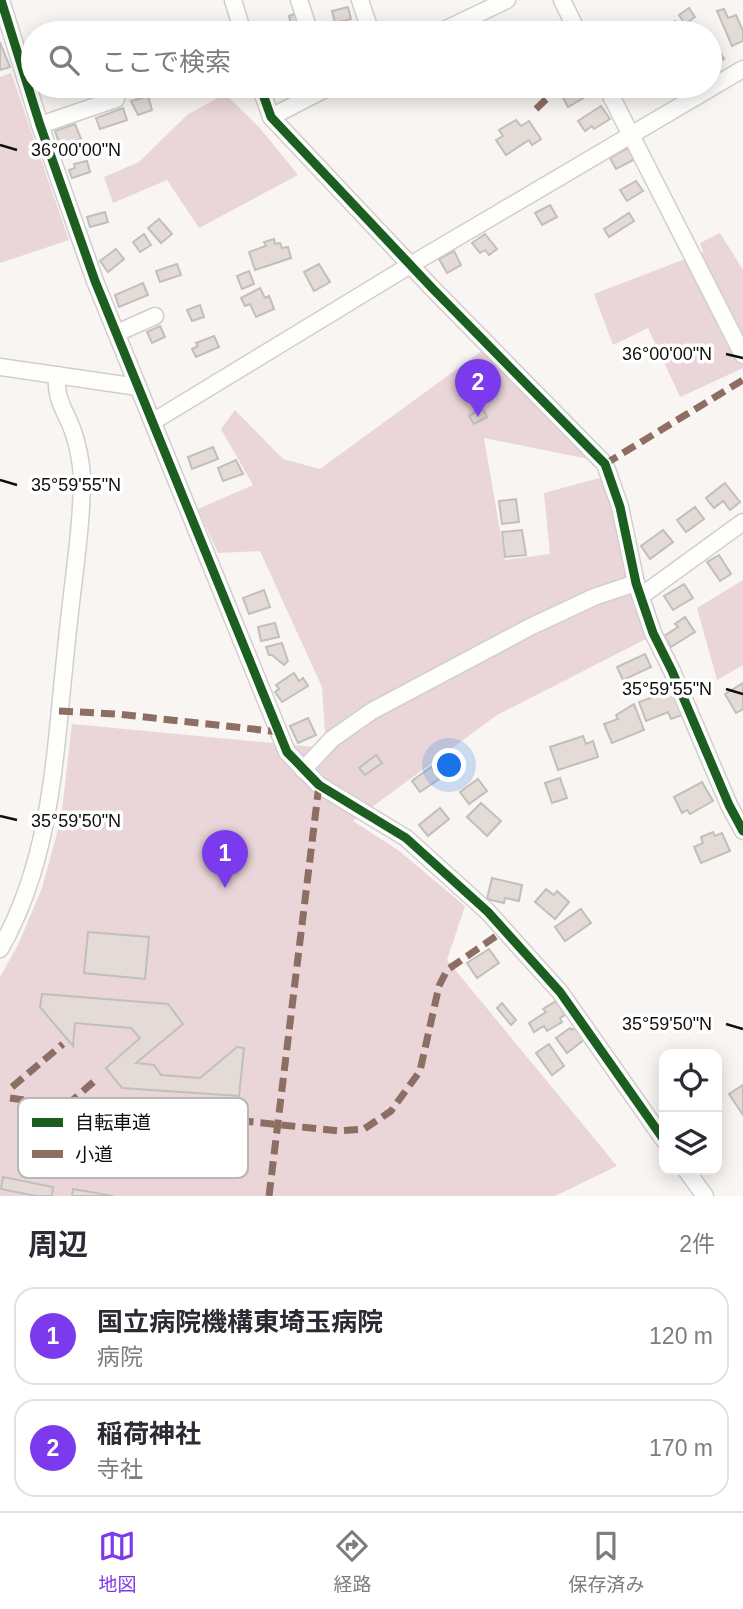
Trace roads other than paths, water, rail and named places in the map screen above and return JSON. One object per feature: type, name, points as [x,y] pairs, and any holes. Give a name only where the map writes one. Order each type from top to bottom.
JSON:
[{"type":"street","points":[[1,0],[21,64]]},
{"type":"street","points":[[233,0],[239,21]]},
{"type":"street","points":[[299,0],[306,21]]},
{"type":"street","points":[[360,0],[367,21]]},
{"type":"street","points":[[463,21],[507,0]]},
{"type":"street","points":[[562,0],[572,21]]},
{"type":"street","points":[[722,81],[743,69]]},
{"type":"street","points":[[32,98],[95,281],[288,752],[319,785],[406,838],[488,912],[560,992],[659,1133]]},
{"type":"street","points":[[264,98],[271,117],[412,264],[442,299],[605,464],[620,507],[638,590],[653,634],[672,670],[729,806],[743,831]]},
{"type":"street","points":[[271,117],[306,98]]},
{"type":"street","points":[[612,98],[743,355]]},
{"type":"street","points":[[153,422],[412,264],[693,98]]},
{"type":"street","points":[[40,125],[116,99]]},
{"type":"street","points":[[117,333],[155,316]]},
{"type":"street","points":[[0,367],[138,387]]},
{"type":"street","points":[[0,949],[24,900],[46,825],[78,536],[82,472],[74,433],[58,401],[57,374]]},
{"type":"street","points":[[303,770],[332,739],[372,711],[530,627],[594,597],[638,590],[743,522]]},
{"type":"street","points":[[690,1175],[705,1196]]},
{"type":"place","name":"稲荷神社","points":[[478,417]]},
{"type":"place","name":"国立病院機構東埼玉病院","points":[[225,888]]}]
